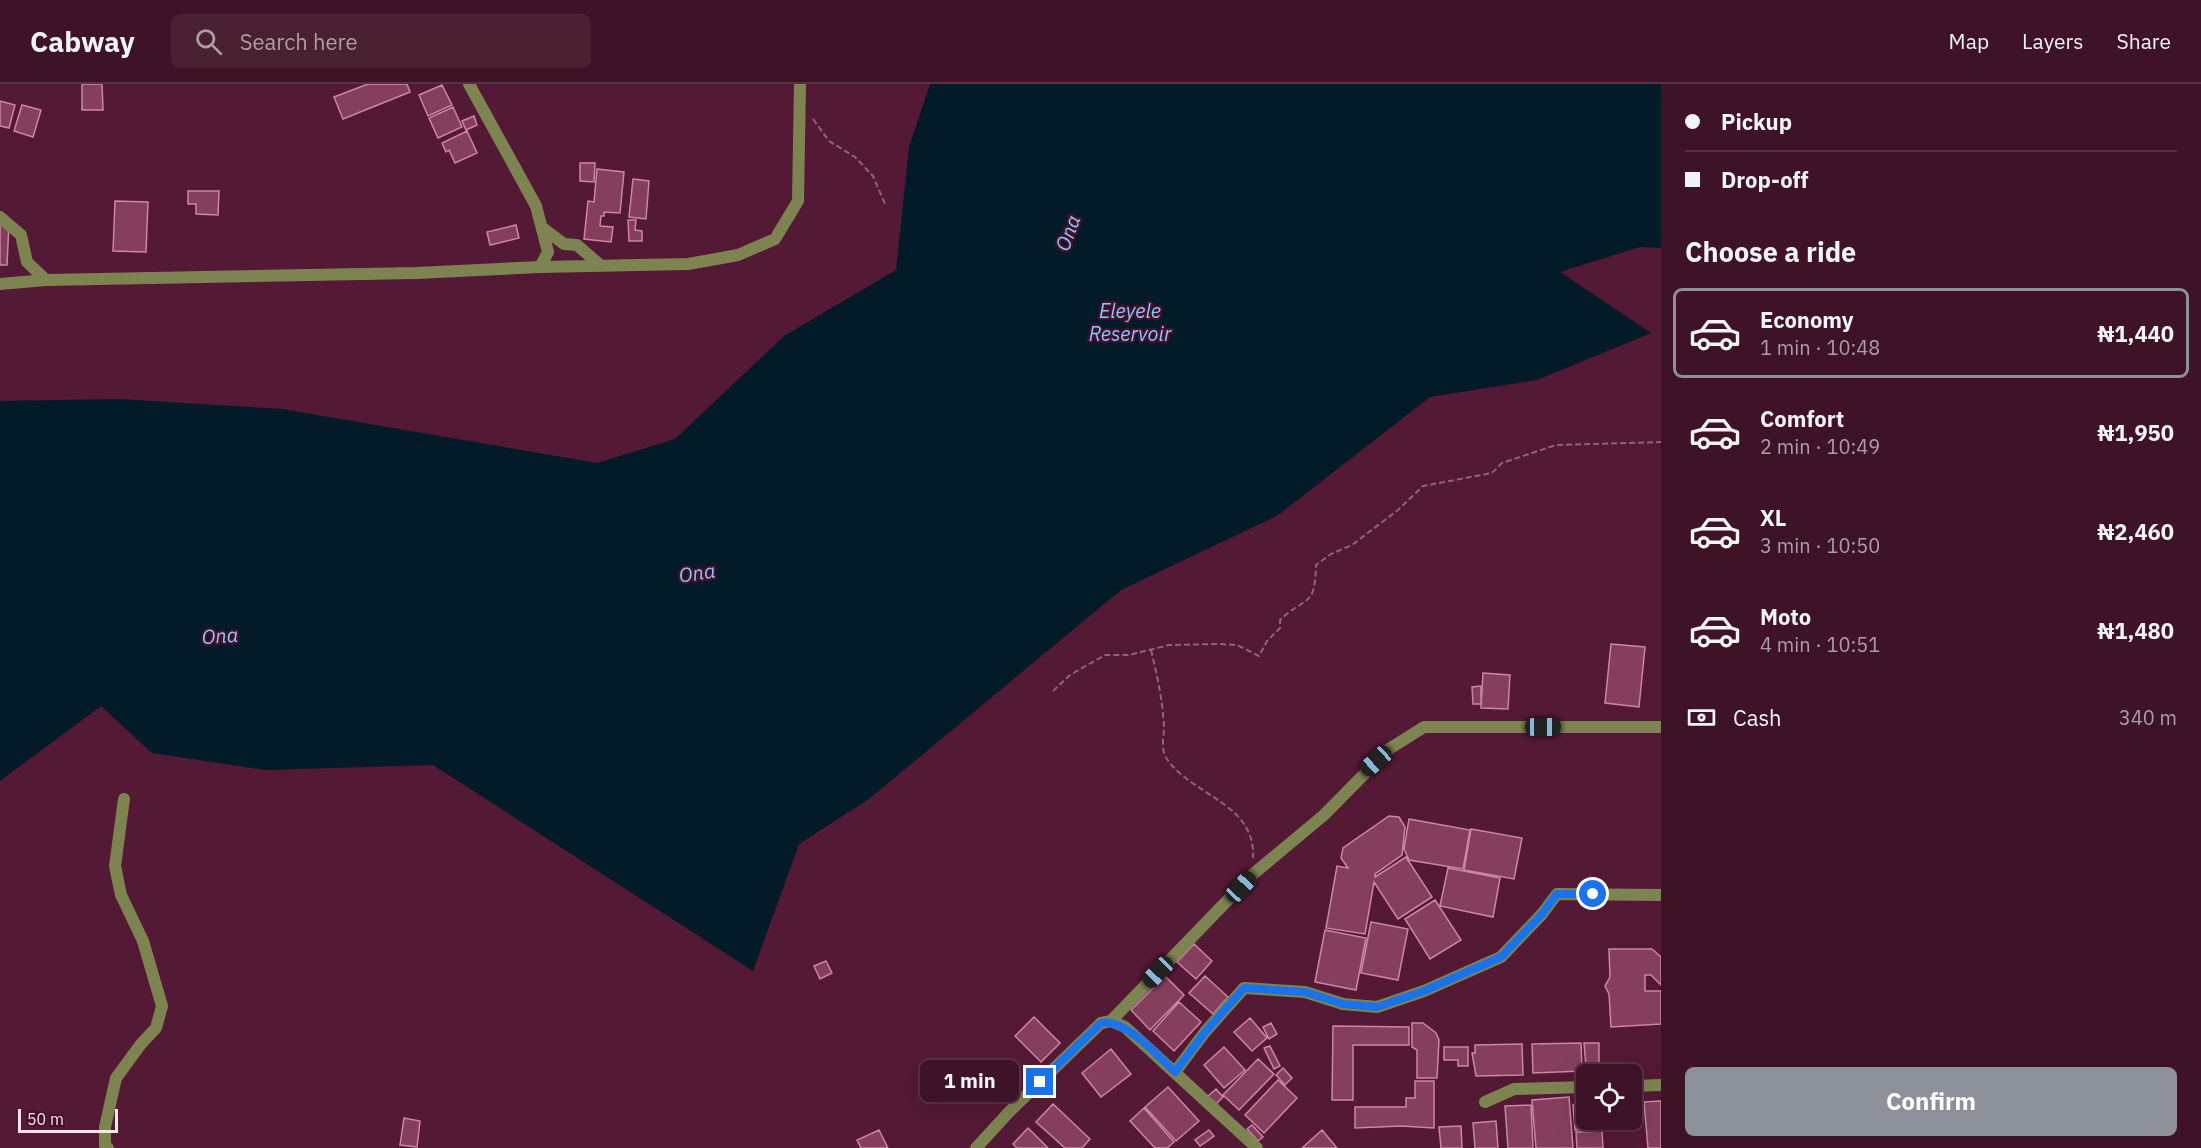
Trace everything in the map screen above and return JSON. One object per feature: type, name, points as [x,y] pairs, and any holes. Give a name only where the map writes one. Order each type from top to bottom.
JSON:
[{"type":"street","points":[[469,84],[485,117],[522,177],[544,229],[548,252],[540,267]]},
{"type":"street","points":[[0,284],[46,280],[416,273],[600,265],[639,267],[688,264],[738,255],[775,239],[798,201],[800,84]]},
{"type":"street","points":[[0,217],[21,235],[27,262],[46,280]]},
{"type":"street","points":[[544,229],[564,244],[577,245],[600,265]]},
{"type":"street","points":[[1111,1021],[1252,875],[1324,814],[1389,749],[1424,727],[1661,727]]},
{"type":"street","points":[[108,1148],[105,1145],[105,1127],[116,1078],[156,1028],[162,1006],[143,940],[121,895],[115,866],[124,799]]},
{"type":"street","points":[[1175,1072],[1205,1032],[1244,988],[1305,992],[1343,1004],[1377,1007],[1424,991],[1501,957],[1542,914],[1557,894],[1661,896]]},
{"type":"street","points":[[976,1148],[1101,1023],[1111,1021],[1125,1027],[1257,1148]]},
{"type":"street","points":[[1642,1086],[1661,1085]]},
{"type":"street","points":[[1485,1102],[1514,1089],[1576,1087]]},
{"type":"path","points":[[800,102],[829,141],[845,149],[873,176],[885,204]]},
{"type":"path","points":[[1053,691],[1070,675],[1106,655],[1151,650],[1169,645],[1218,644],[1237,645],[1259,656],[1267,641],[1280,628],[1280,620],[1310,600],[1316,589],[1316,566],[1331,554],[1352,545],[1398,510],[1423,486],[1492,473],[1502,463],[1556,445],[1661,442]]},
{"type":"path","points":[[1151,650],[1158,678],[1164,728],[1162,746],[1166,757],[1179,773],[1213,795],[1250,831],[1254,844],[1252,875]]},
{"type":"water","name":"Eleyele Reservoir","points":[[930,84],[1661,84],[1661,248],[1640,247],[1560,272],[1651,333],[1537,380],[1430,397],[1277,516],[1121,590],[869,799],[799,844],[753,971],[433,765],[265,770],[152,753],[101,706],[0,781],[0,401],[120,399],[282,409],[597,463],[675,439],[784,336],[896,270],[909,147]]},
{"type":"building","points":[[82,84],[102,84],[103,110],[82,110]]},
{"type":"building","points":[[368,84],[407,84],[410,92],[343,119],[334,97]]},
{"type":"building","points":[[442,85],[452,105],[428,116],[419,95]]},
{"type":"building","points":[[0,101],[15,105],[9,128],[0,126]]},
{"type":"building","points":[[22,105],[41,110],[33,137],[14,131]]},
{"type":"building","points":[[453,107],[462,127],[438,138],[429,118]]},
{"type":"building","points":[[474,116],[477,125],[466,130],[462,121]]},
{"type":"building","points":[[467,131],[477,153],[455,163],[449,150],[446,152],[442,143]]},
{"type":"building","points":[[580,163],[595,163],[594,182],[580,181]]},
{"type":"building","points":[[597,169],[624,172],[620,213],[604,212],[604,216],[601,216],[600,226],[613,227],[611,242],[584,239],[588,201],[594,202]]},
{"type":"building","points":[[633,179],[649,181],[646,219],[629,217]]},
{"type":"building","points":[[188,191],[219,191],[218,215],[196,214],[196,204],[188,204]]},
{"type":"building","points":[[115,201],[148,202],[146,252],[113,251]]},
{"type":"building","points":[[628,220],[636,220],[635,230],[642,231],[642,241],[629,241]]},
{"type":"building","points":[[0,224],[9,224],[7,265],[0,265]]},
{"type":"building","points":[[516,225],[519,238],[490,245],[487,232]]},
{"type":"building","points":[[1611,644],[1645,647],[1639,707],[1605,703]]},
{"type":"building","points":[[1483,673],[1510,675],[1508,709],[1481,708]]},
{"type":"building","points":[[1481,686],[1481,704],[1473,704],[1472,687]]},
{"type":"building","points":[[1389,816],[1399,817],[1405,827],[1402,855],[1375,874],[1375,877],[1406,857],[1432,897],[1398,919],[1374,882],[1365,934],[1326,928],[1337,866],[1348,868],[1341,858],[1343,848]]},
{"type":"building","points":[[1409,819],[1470,830],[1463,869],[1409,860],[1404,849]]},
{"type":"building","points":[[1471,829],[1522,838],[1514,879],[1464,870]]},
{"type":"building","points":[[1448,868],[1500,878],[1493,917],[1440,906]]},
{"type":"building","points":[[1435,900],[1461,940],[1430,959],[1405,919]]},
{"type":"building","points":[[1371,922],[1408,929],[1398,980],[1361,973]]},
{"type":"building","points":[[1325,930],[1366,938],[1356,990],[1315,982]]},
{"type":"building","points":[[1194,944],[1212,961],[1196,979],[1177,962]]},
{"type":"building","points":[[1609,949],[1652,949],[1661,957],[1661,985],[1651,975],[1645,975],[1645,991],[1661,991],[1661,1024],[1611,1027],[1609,994],[1605,986],[1610,977]]},
{"type":"building","points":[[826,961],[832,973],[820,979],[814,966]]},
{"type":"building","points":[[1165,976],[1184,995],[1150,1030],[1131,1010]]},
{"type":"building","points":[[1205,976],[1228,997],[1213,1014],[1189,993]]},
{"type":"building","points":[[1179,1002],[1201,1022],[1174,1051],[1153,1031]]},
{"type":"building","points":[[1034,1017],[1060,1043],[1041,1062],[1015,1036]]},
{"type":"building","points":[[1250,1018],[1267,1038],[1252,1051],[1234,1032]]},
{"type":"building","points":[[1271,1023],[1277,1034],[1269,1039],[1263,1027]]},
{"type":"building","points":[[1412,1023],[1423,1023],[1436,1033],[1439,1040],[1437,1078],[1417,1078],[1417,1050],[1412,1047]]},
{"type":"building","points":[[1333,1026],[1409,1027],[1409,1045],[1353,1045],[1353,1100],[1332,1100]]},
{"type":"building","points":[[1581,1043],[1582,1064],[1576,1064],[1576,1071],[1533,1073],[1532,1044]]},
{"type":"building","points":[[1584,1043],[1599,1043],[1599,1064],[1586,1064]]},
{"type":"building","points":[[1522,1044],[1523,1075],[1476,1076],[1472,1053],[1475,1053],[1475,1045]]},
{"type":"building","points":[[1270,1046],[1280,1066],[1274,1069],[1264,1048]]},
{"type":"building","points":[[1224,1047],[1245,1070],[1224,1088],[1204,1065]]},
{"type":"building","points":[[1444,1047],[1468,1047],[1468,1066],[1458,1066],[1458,1060],[1444,1060]]},
{"type":"building","points":[[1111,1049],[1131,1074],[1101,1097],[1082,1073]]},
{"type":"building","points":[[1258,1059],[1274,1074],[1239,1110],[1223,1095]]},
{"type":"building","points":[[1283,1068],[1292,1078],[1285,1085],[1276,1075]]},
{"type":"building","points":[[1278,1080],[1297,1098],[1264,1133],[1245,1115]]},
{"type":"building","points":[[1415,1081],[1434,1081],[1434,1128],[1401,1126],[1355,1128],[1355,1107],[1406,1107],[1406,1098],[1415,1098]]},
{"type":"building","points":[[1168,1087],[1199,1121],[1176,1141],[1145,1107]]},
{"type":"building","points":[[1216,1089],[1223,1097],[1215,1105],[1207,1097]]},
{"type":"building","points":[[1569,1097],[1573,1148],[1536,1148],[1532,1100]]},
{"type":"building","points":[[1661,1101],[1661,1148],[1648,1148],[1644,1102]]},
{"type":"building","points":[[1053,1104],[1090,1139],[1082,1148],[1065,1148],[1036,1122]]},
{"type":"building","points":[[1531,1105],[1533,1148],[1508,1148],[1505,1106]]},
{"type":"building","points":[[1573,1105],[1576,1105],[1576,1130],[1575,1130]]},
{"type":"building","points":[[1144,1108],[1174,1142],[1167,1148],[1155,1148],[1130,1121]]},
{"type":"building","points":[[404,1118],[420,1121],[417,1147],[400,1145]]},
{"type":"building","points":[[1496,1121],[1498,1148],[1475,1148],[1473,1123]]},
{"type":"building","points":[[1252,1125],[1263,1137],[1258,1141],[1247,1129]]},
{"type":"building","points":[[1461,1126],[1462,1148],[1441,1148],[1439,1127]]},
{"type":"building","points":[[1028,1128],[1048,1148],[1017,1148],[1013,1144]]},
{"type":"building","points":[[879,1130],[888,1148],[861,1148],[857,1140]]},
{"type":"building","points":[[1209,1130],[1214,1136],[1200,1146],[1195,1140]]},
{"type":"building","points":[[1322,1130],[1337,1148],[1302,1148]]},
{"type":"building","points":[[1602,1131],[1603,1148],[1577,1148],[1576,1132]]},
{"type":"route","points":[[1040,1082],[1101,1023],[1111,1021],[1125,1027],[1175,1072],[1228,1004],[1244,988],[1305,992],[1343,1004],[1377,1007],[1424,991],[1501,957],[1542,914],[1557,894],[1593,894]]},
{"type":"water label","name":"Ona","points":[[1068,233]]},
{"type":"water label","name":"Ona","points":[[697,573]]},
{"type":"water label","name":"Ona","points":[[220,636]]}]
